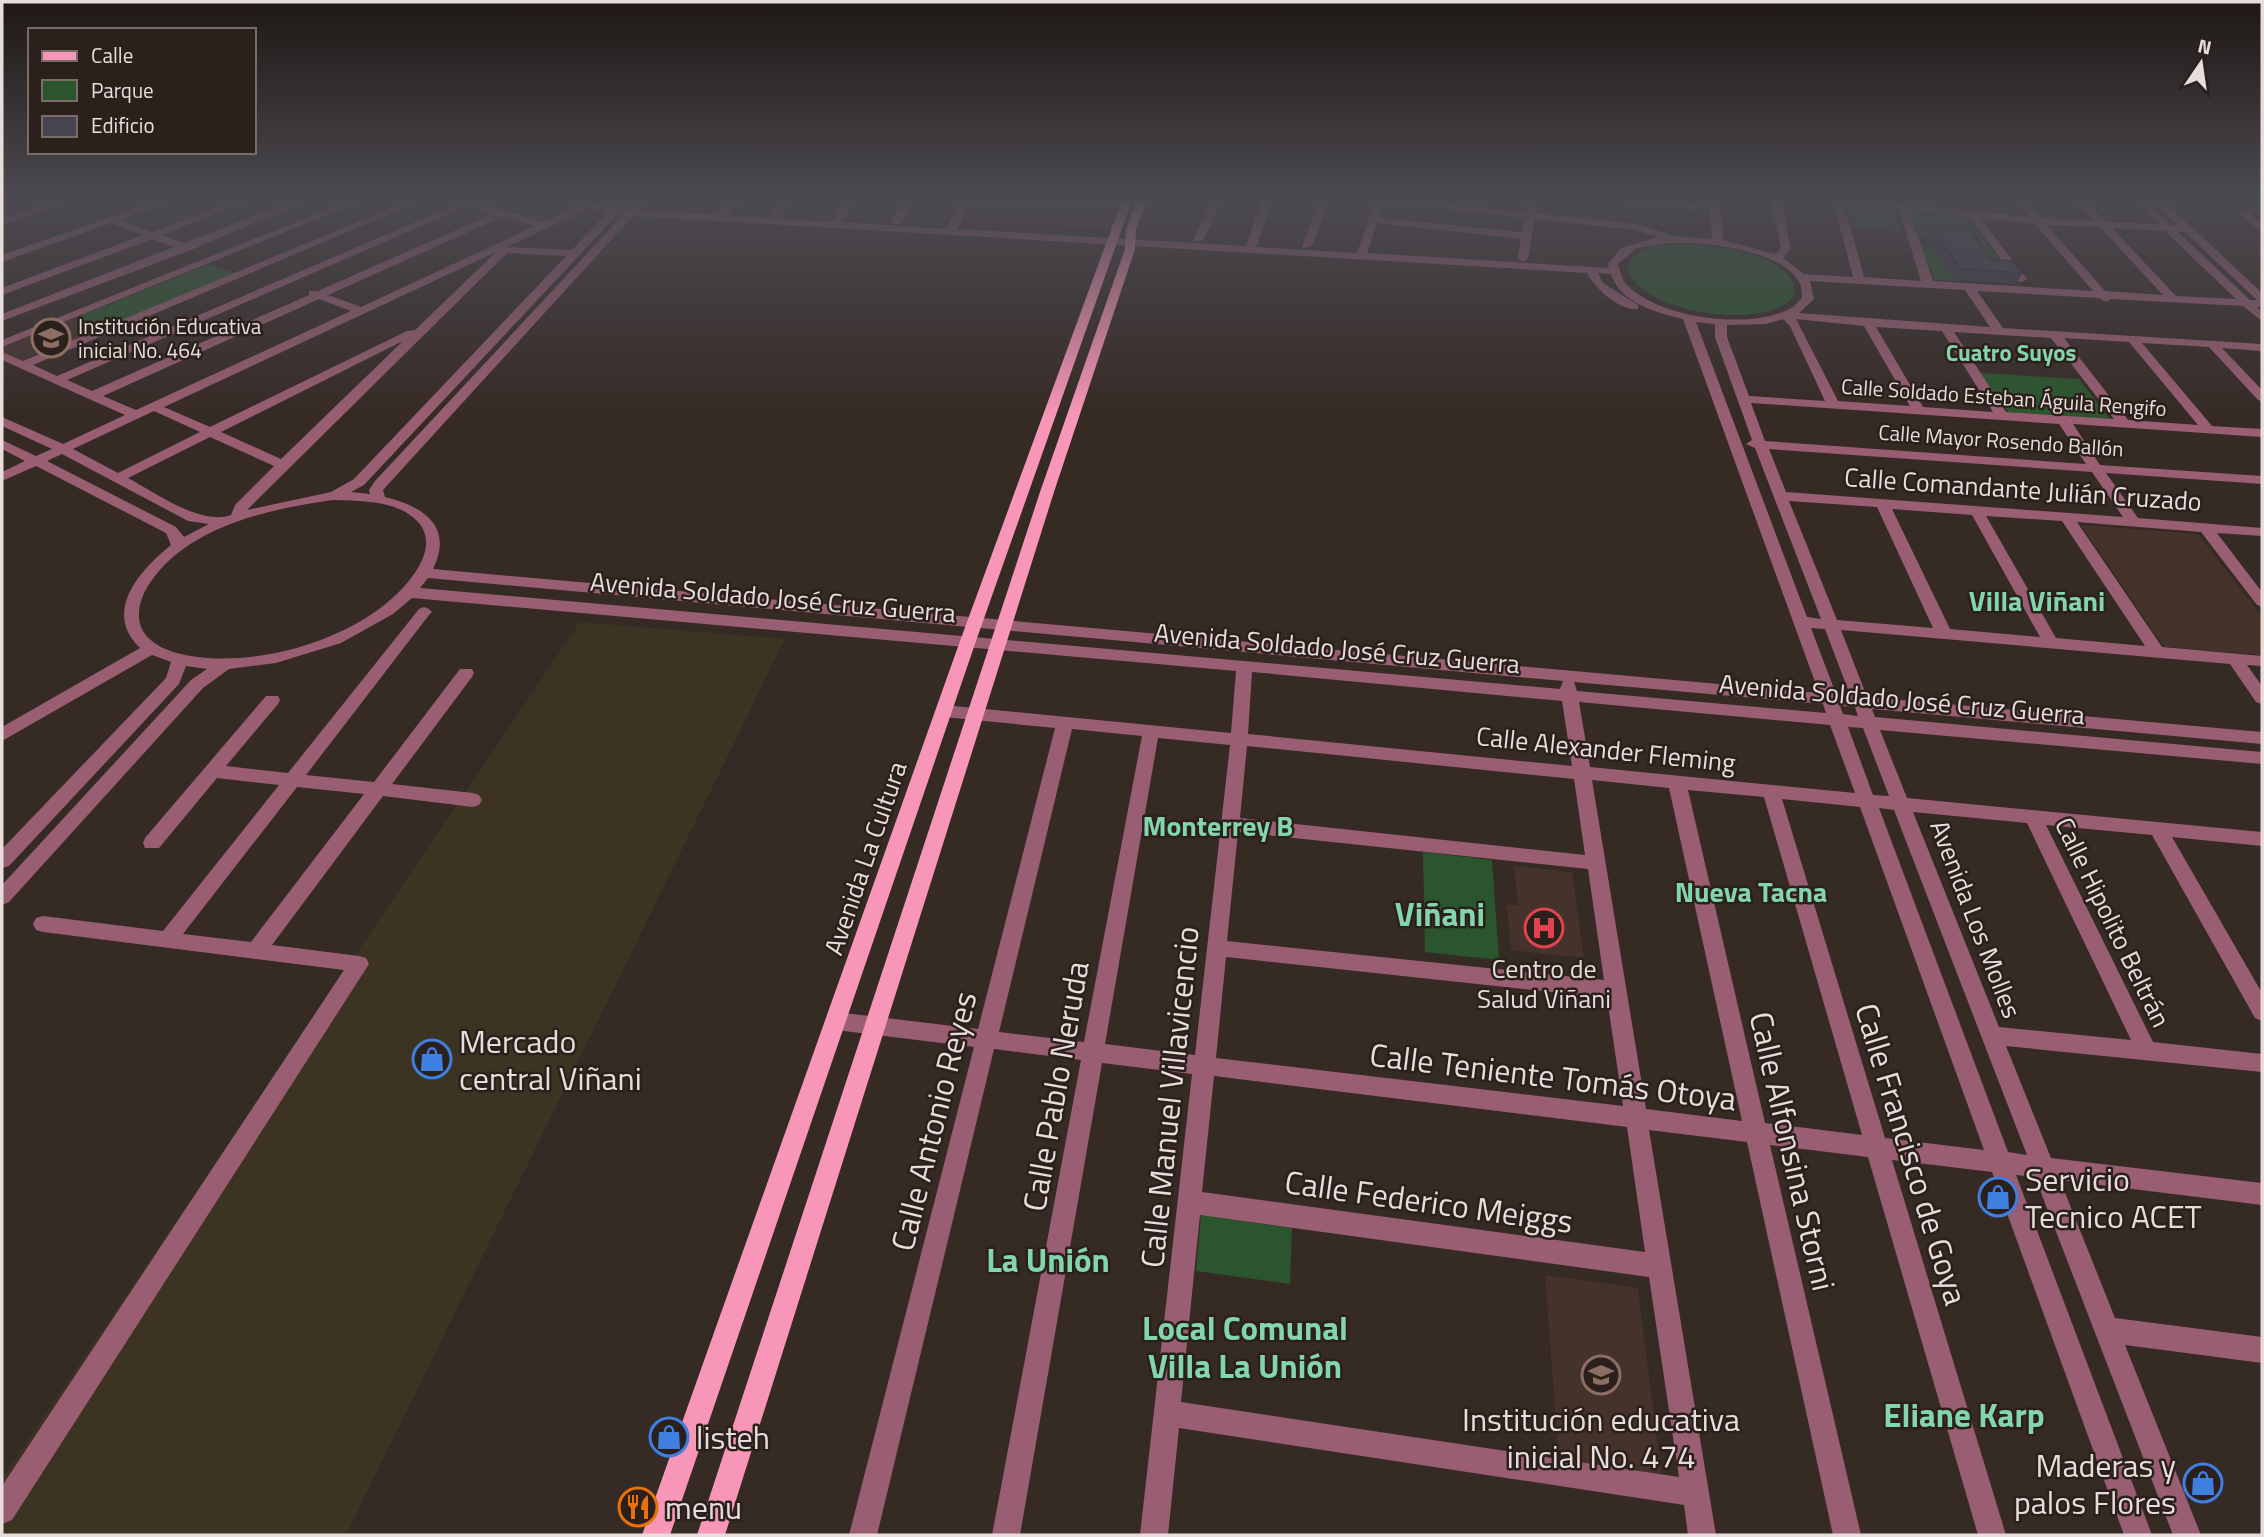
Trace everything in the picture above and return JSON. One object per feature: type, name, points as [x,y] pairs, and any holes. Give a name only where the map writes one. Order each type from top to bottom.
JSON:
[{"type":"main road","name":"Avenida La Cultura","points":[[656,1535],[971,633],[1058,396],[1109,272]]},
{"type":"main road","name":"Avenida La Cultura","points":[[711,1535],[1080,398],[1114,272]]},
{"type":"main road","points":[[1058,396],[1080,398]]},
{"type":"street","points":[[2,292],[56,272]]},
{"type":"street","points":[[2,318],[121,272]]},
{"type":"street","points":[[2,344],[182,272]]},
{"type":"street","points":[[23,365],[247,272]]},
{"type":"street","points":[[251,272],[289,284]]},
{"type":"street","points":[[57,380],[315,272]]},
{"type":"street","points":[[92,396],[364,272]]},
{"type":"street","points":[[2,477],[449,272]]},
{"type":"street","points":[[232,520],[240,508],[283,465],[481,272]]},
{"type":"street","points":[[332,496],[359,482],[556,272]]},
{"type":"street","points":[[379,499],[376,490],[380,484],[569,272]]},
{"type":"street","points":[[1592,272],[1599,285],[1636,303],[1653,316],[1767,330],[1790,318],[1805,306],[1808,299],[1805,281]]},
{"type":"street","points":[[1614,272],[1617,281],[1636,303]]},
{"type":"street","points":[[1792,272],[1805,281],[1972,291],[2111,304],[2261,309]]},
{"type":"street","points":[[1857,272],[1859,280]]},
{"type":"street","points":[[1924,272],[1928,284]]},
{"type":"street","points":[[2016,272],[2030,290]]},
{"type":"street","points":[[2082,272],[2111,304]]},
{"type":"street","points":[[2147,272],[2172,299]]},
{"type":"street","points":[[2213,272],[2246,303]]},
{"type":"street","points":[[2227,272],[2261,309]]},
{"type":"street","points":[[1805,281],[1859,280],[1928,284],[1972,291],[2030,290],[2246,303],[2261,309]]},
{"type":"street","points":[[1972,291],[1999,331]]},
{"type":"street","points":[[313,293],[362,310]]},
{"type":"street","points":[[1790,318],[2262,347]]},
{"type":"street","points":[[1790,318],[1834,406]]},
{"type":"street","points":[[1691,322],[2138,1535]]},
{"type":"street","points":[[1868,323],[1919,411]]},
{"type":"street","points":[[117,478],[427,325]]},
{"type":"street","name":"Avenida Los Molles","points":[[1720,326],[1780,496],[2187,1535]]},
{"type":"street","points":[[1946,328],[2003,417]]},
{"type":"street","points":[[2053,334],[2124,425]]},
{"type":"street","points":[[2132,339],[2209,430]]},
{"type":"street","points":[[2212,344],[2262,397]]},
{"type":"street","points":[[3,357],[136,415]]},
{"type":"street","name":"Calle Soldado Esteban Águila Rengifo","points":[[1744,399],[2262,433]]},
{"type":"street","points":[[155,407],[283,465]]},
{"type":"street","points":[[2,421],[63,449],[193,518],[232,520]]},
{"type":"street","points":[[2064,421],[2133,522]]},
{"type":"street","name":"Calle Mayor Rosendo Ballón","points":[[1737,442],[2262,480]]},
{"type":"street","points":[[2,444],[171,530],[177,537],[179,548]]},
{"type":"street","points":[[332,496],[379,499],[405,508],[424,521],[431,533],[433,546],[424,573],[408,593],[374,618],[326,642],[270,658],[226,663],[180,660],[142,642],[133,629],[130,614],[134,597],[144,580],[179,548],[232,520],[279,504],[332,496]]},
{"type":"street","name":"Calle Comandante Julián Cruzado","points":[[1780,496],[2262,532]]},
{"type":"street","points":[[1882,503],[1944,634]]},
{"type":"street","points":[[1976,510],[2051,643]]},
{"type":"street","points":[[2066,517],[2157,652]]},
{"type":"street","points":[[2205,527],[2262,602]]},
{"type":"street","name":"Avenida Soldado José Cruz Guerra","points":[[424,573],[971,633]]},
{"type":"street","name":"Avenida Soldado José Cruz Guerra","points":[[408,593],[1001,635],[1568,686],[1838,719],[1866,712],[2262,738]]},
{"type":"street","points":[[167,940],[424,612]]},
{"type":"street","points":[[1802,622],[2262,661]]},
{"type":"street","name":"Avenida Soldado José Cruz Guerra","points":[[1001,635],[1244,666],[1831,700],[1866,712],[2262,758]]},
{"type":"street","points":[[2,735],[152,648]]},
{"type":"street","points":[[2234,658],[2262,698]]},
{"type":"street","points":[[2,860],[173,680],[180,660]]},
{"type":"street","points":[[2,897],[197,684],[226,663]]},
{"type":"street","name":"Calle Manuel Villavicencio","points":[[1154,1535],[1240,739],[1244,666]]},
{"type":"street","points":[[256,951],[466,673]]},
{"type":"street","points":[[1568,686],[1702,1535]]},
{"type":"street","points":[[152,843],[272,700]]},
{"type":"street","name":"Calle Alexander Fleming","points":[[944,710],[2262,839]]},
{"type":"street","name":"Calle Antonio Reyes","points":[[863,1535],[1065,722]]},
{"type":"street","name":"Calle Pablo Neruda","points":[[1006,1535],[1151,731]]},
{"type":"street","points":[[212,771],[473,800]]},
{"type":"street","name":"Calle Alfonsina Storni","points":[[1676,782],[1758,1133],[1847,1535]]},
{"type":"street","name":"Calle Francisco de Goya","points":[[1771,791],[1992,1535]]},
{"type":"street","name":"Calle Hipolito Beltrán","points":[[2033,816],[2146,1050]]},
{"type":"street","points":[[1230,824],[1596,863]]},
{"type":"street","points":[[2158,829],[2262,1012]]},
{"type":"street","points":[[2,1510],[359,964],[43,924]]},
{"type":"street","points":[[1217,948],[1616,990]]},
{"type":"street","name":"Calle Teniente Tomás Otoya","points":[[836,1021],[2262,1194]]},
{"type":"street","points":[[1991,1035],[2262,1063]]},
{"type":"street","name":"Calle Federico Meiggs","points":[[1190,1202],[1659,1266]]},
{"type":"street","points":[[2107,1330],[2262,1350]]},
{"type":"street","points":[[1167,1413],[1695,1493]]},
{"type":"shaded area","name":"Institución Educativa inicial No. 464","points":[[75,318],[101,329],[22,361],[2,352],[2,347]]},
{"type":"shaded area","points":[[2081,525],[2198,534],[2262,616],[2262,655],[2164,647]]},
{"type":"shaded area","name":"Mercado central Viñani","points":[[580,622],[785,639],[346,1535],[2,1535],[2,1479]]},
{"type":"shaded area","name":"Centro de Salud Viñani","points":[[1514,866],[1572,872],[1584,958],[1511,950],[1507,905],[1518,905]]},
{"type":"shaded area","name":"Institución educativa inicial No. 474","points":[[1545,1275],[1638,1288],[1662,1479],[1559,1462]]},
{"type":"green space","points":[[190,272],[235,273],[101,329],[75,318]]},
{"type":"green space","points":[[1630,272],[1784,272],[1792,281],[1794,295],[1780,307],[1759,313],[1734,315],[1679,307],[1655,297],[1637,284]]},
{"type":"green space","points":[[1931,272],[1950,272],[1956,281],[1935,280]]},
{"type":"green space","points":[[1980,373],[2079,379],[2110,419],[2008,412]]},
{"type":"green space","points":[[1423,852],[1492,860],[1499,960],[1425,952]]},
{"type":"green space","points":[[1201,1215],[1292,1228],[1290,1284],[1196,1271]]},
{"type":"place","name":"Institución Educativa inicial No. 464","points":[[51,338]]},
{"type":"place","name":"Centro de Salud Viñani","points":[[1544,928]]},
{"type":"place","name":"Mercado central Viñani","points":[[432,1059]]},
{"type":"place","name":"Servicio Tecnico ACET","points":[[1998,1197]]},
{"type":"place","name":"Institución educativa inicial No. 474","points":[[1601,1375]]},
{"type":"place","name":"listeh","points":[[669,1437]]},
{"type":"place","name":"Maderas y palos Flores","points":[[2203,1483]]},
{"type":"place","name":"menu","points":[[638,1507]]},
{"type":"district","name":"Cuatro Suyos","points":[[2011,352]]},
{"type":"district","name":"Villa Viñani","points":[[2037,600]]},
{"type":"district","name":"Monterrey B","points":[[1218,825]]},
{"type":"district","name":"Nueva Tacna","points":[[1751,891]]},
{"type":"district","name":"Viñani","points":[[1440,914]]},
{"type":"district","name":"La Unión","points":[[1048,1260]]},
{"type":"district","name":"Local Comunal Villa La Unión","points":[[1245,1347]]},
{"type":"district","name":"Eliane Karp","points":[[1964,1415]]}]
